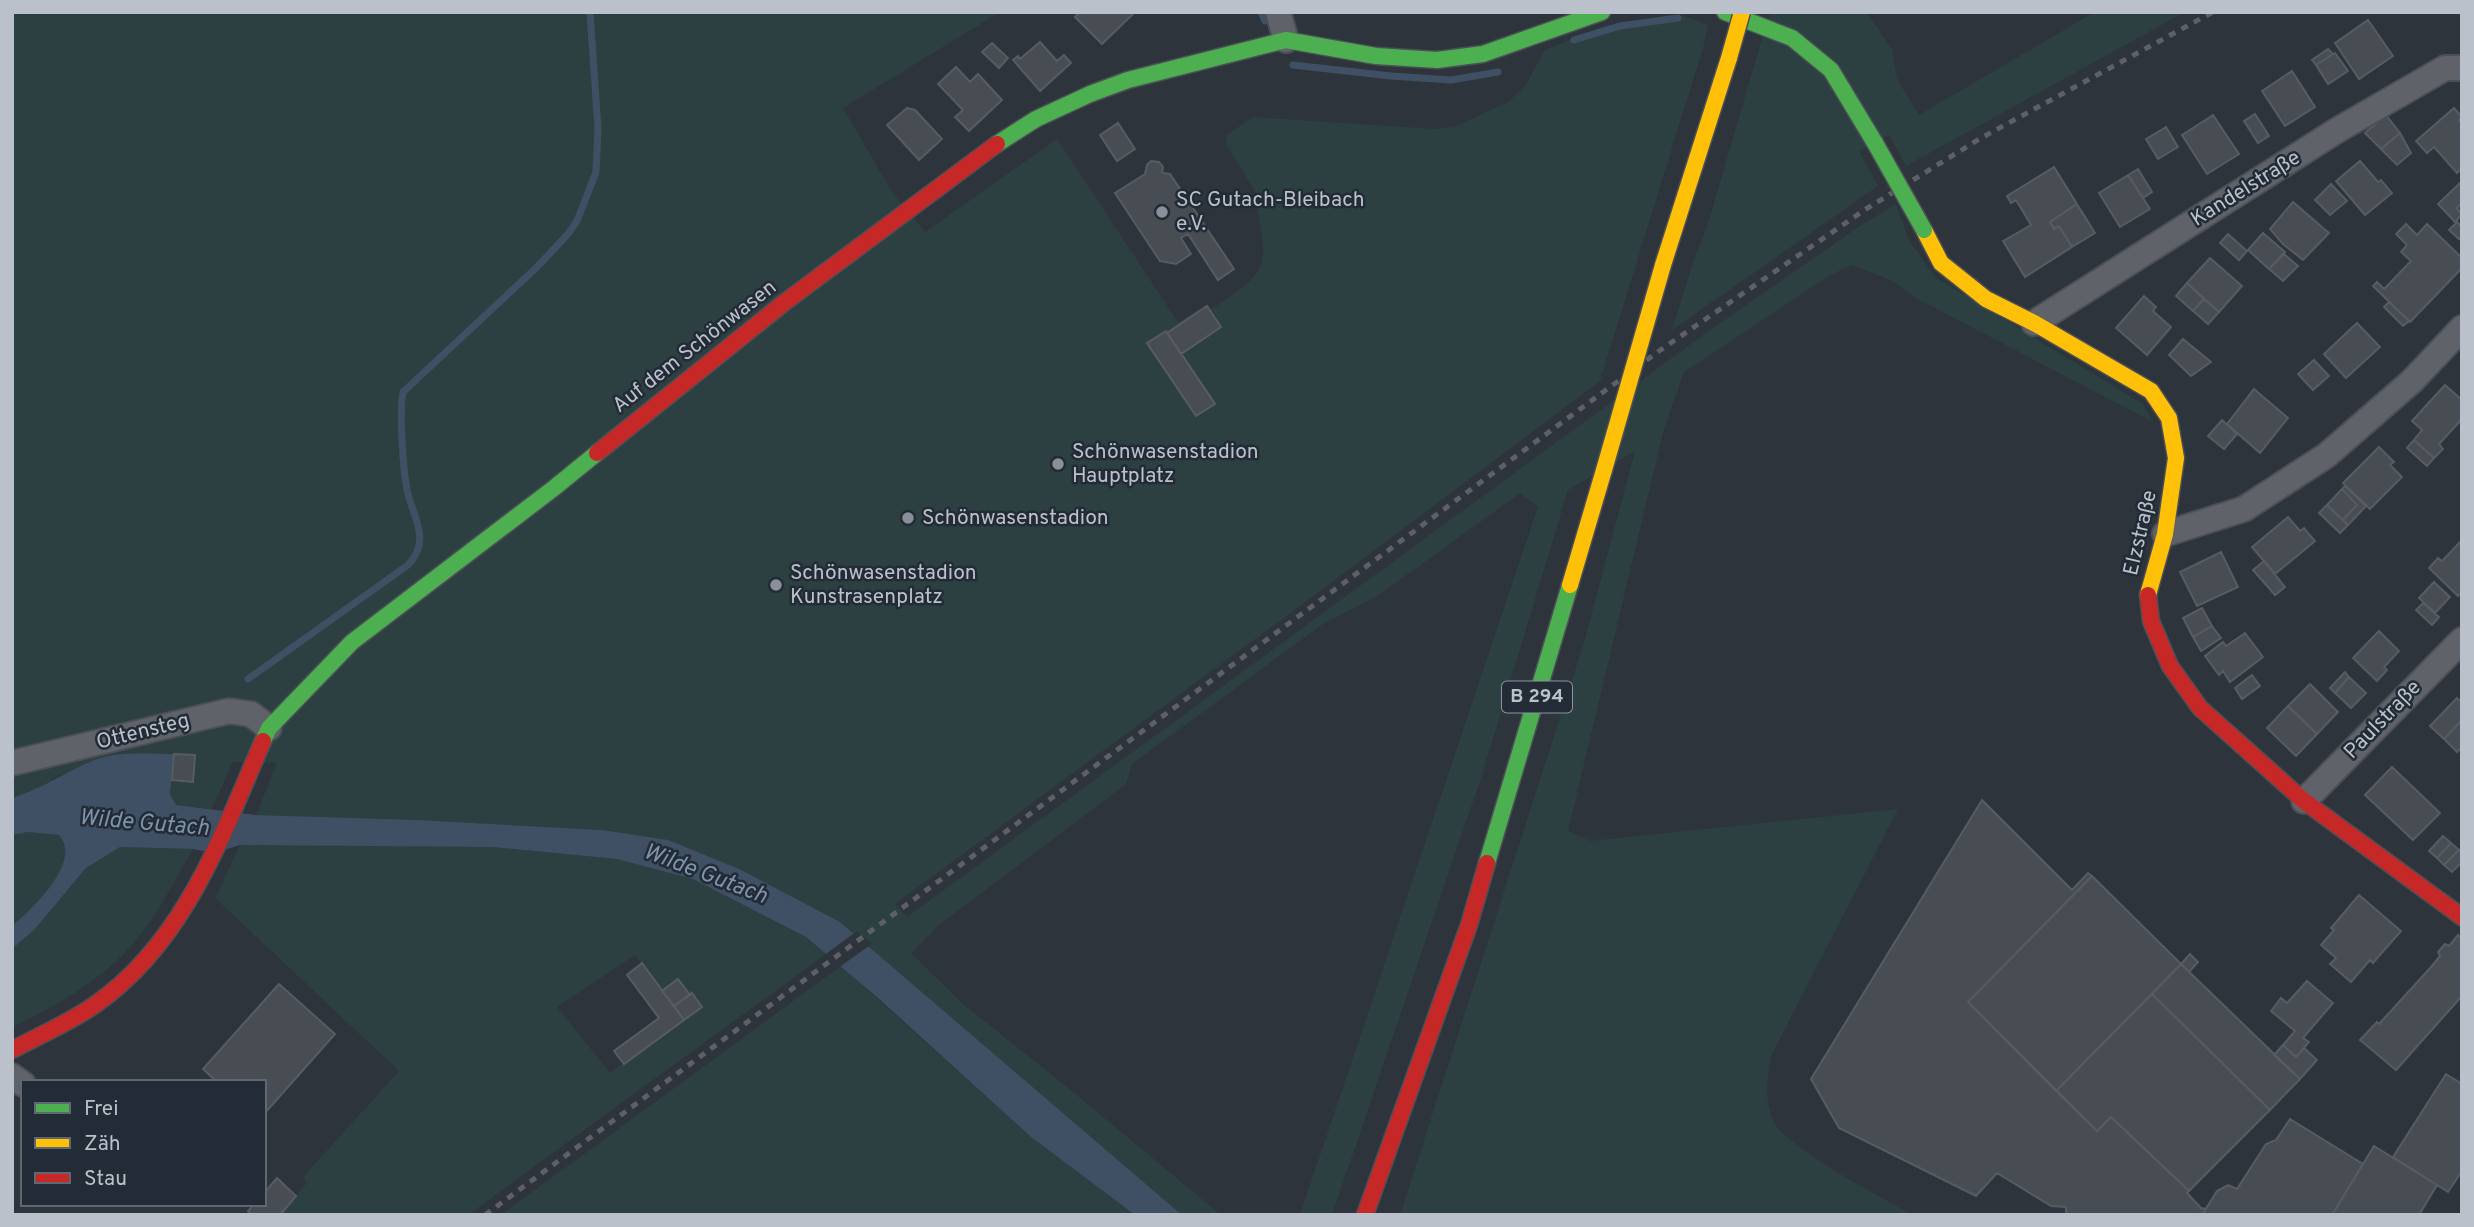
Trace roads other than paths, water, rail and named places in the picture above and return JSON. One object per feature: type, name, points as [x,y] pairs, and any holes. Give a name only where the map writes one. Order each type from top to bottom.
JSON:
[{"type":"main road","name":"Auf dem Schönwasen","points":[[12,1050],[96,1004],[130,976],[153,952],[181,914],[214,853],[269,728],[352,642],[554,488],[785,302],[987,150],[1036,119],[1128,80],[1286,40],[1376,56],[1437,60],[1483,54],[1602,12]]},
{"type":"main road","name":"Elzstraße","points":[[1725,12],[1792,38],[1830,70],[1875,143],[1941,263],[1986,299],[2034,323],[2151,391],[2169,418],[2176,458],[2165,534],[2148,593],[2151,621],[2170,666],[2200,708],[2304,801],[2462,917]]},
{"type":"main road","name":"B 294","points":[[1365,1215],[1469,925],[1663,265],[1742,12]]},
{"type":"street","points":[[1278,12],[1286,40]]},
{"type":"street","name":"Kandelstraße","points":[[2034,323],[2336,131],[2445,68],[2462,68]]},
{"type":"street","points":[[2165,534],[2244,509],[2327,455],[2412,380],[2462,328]]},
{"type":"street","name":"Paulstraße","points":[[2304,801],[2462,640]]},
{"type":"street","name":"Ottensteg","points":[[12,764],[229,711],[251,714],[269,728]]},
{"type":"water","name":"Wilde Gutach","points":[[174,754],[170,794],[176,805],[256,815],[602,830],[668,840],[739,869],[840,922],[1182,1215],[1135,1215],[1031,1137],[878,998],[806,937],[693,879],[617,859],[491,847],[240,845],[214,853],[193,849],[120,847],[86,868],[35,929],[12,949],[12,926],[52,884],[65,858],[65,846],[59,835],[28,832],[12,835],[12,798],[106,756]]},
{"type":"waterway","points":[[248,679],[408,565],[415,556],[420,538],[404,468],[401,426],[403,392],[537,267],[577,221],[596,172],[598,129],[590,12]]},
{"type":"waterway","points":[[1261,12],[1265,21]]},
{"type":"waterway","points":[[1574,40],[1620,26],[1678,18]]},
{"type":"waterway","points":[[1293,65],[1451,80],[1498,72]]},
{"type":"railway","points":[[485,1215],[1659,351],[1866,209],[1981,138],[2213,12]]},
{"type":"place","name":"SC Gutach-Bleibach e.V.","points":[[1162,212]]},
{"type":"place","name":"Schönwasenstadion Hauptplatz","points":[[1058,464]]},
{"type":"place","name":"Schönwasenstadion","points":[[908,518]]},
{"type":"place","name":"Schönwasenstadion Kunstrasenplatz","points":[[776,585]]}]
